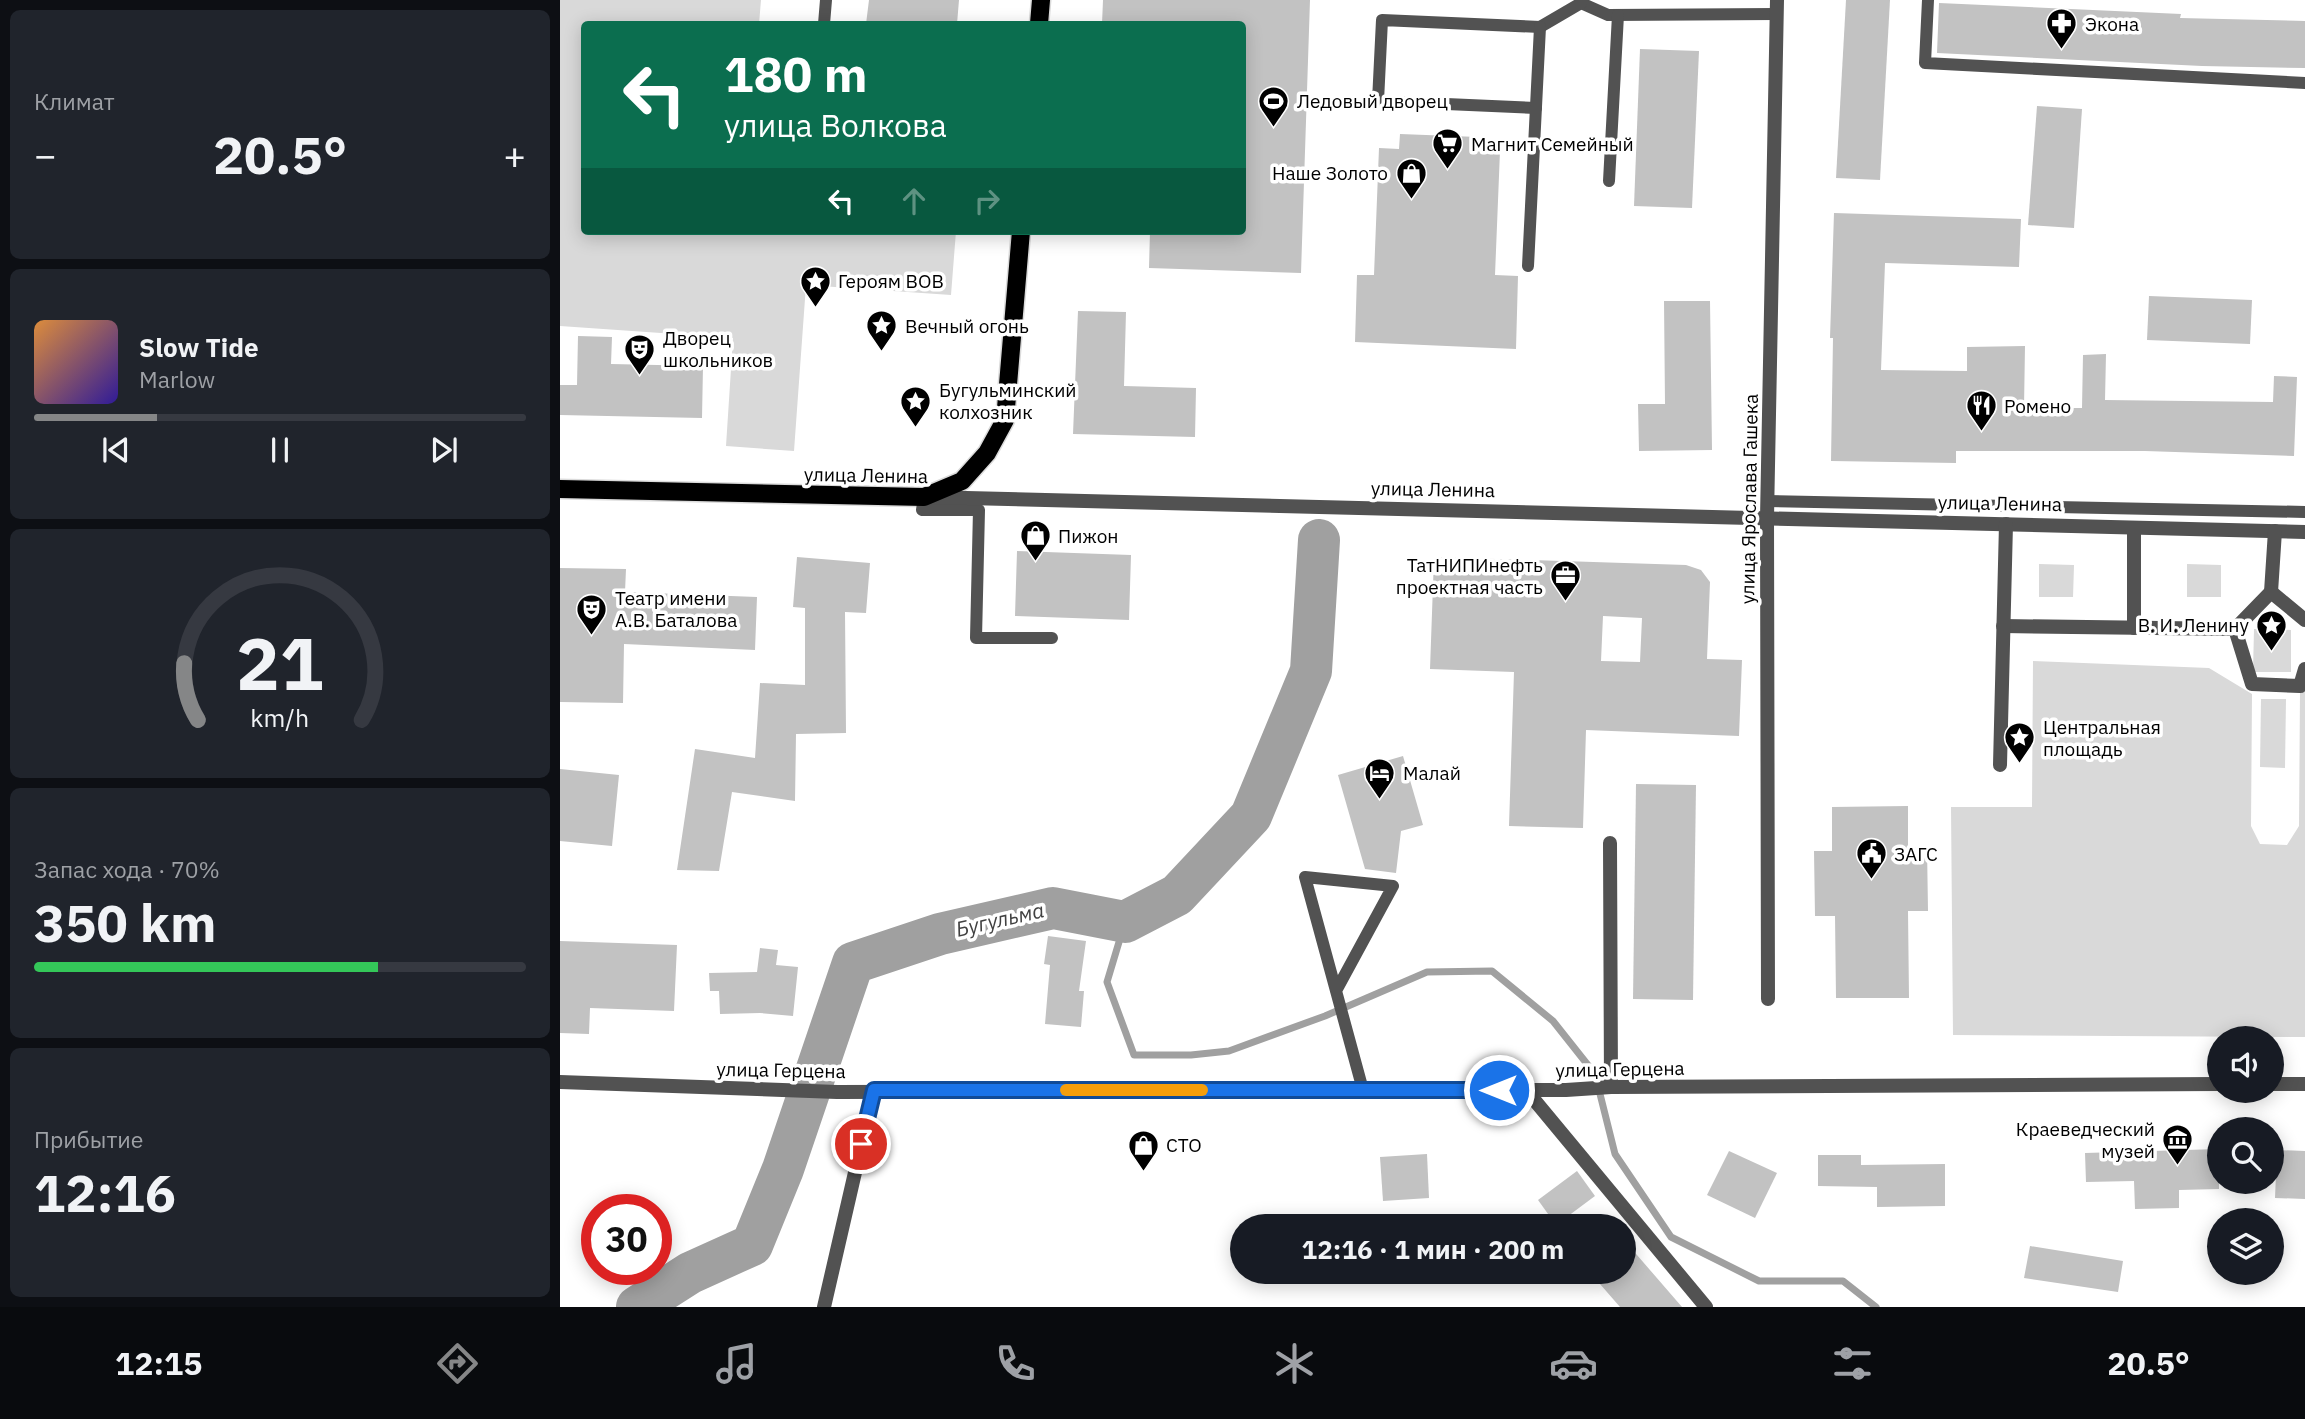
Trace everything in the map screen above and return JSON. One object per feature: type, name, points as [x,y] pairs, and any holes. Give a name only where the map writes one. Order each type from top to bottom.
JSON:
[{"type":"main road","points":[[1039,21],[1041,0]]},
{"type":"main road","points":[[924,497],[962,481],[987,453],[1005,420],[1021,235]]},
{"type":"main road","name":"улица Ленина","points":[[560,489],[924,497]]},
{"type":"street","name":"улица Ярослава Гашека","points":[[1768,999],[1767,501],[1776,7]]},
{"type":"street","name":"улица Ленина","points":[[924,497],[2305,532]]},
{"type":"street","points":[[2000,765],[2006,524]]},
{"type":"street","points":[[2134,527],[2134,628]]},
{"type":"street","points":[[2003,626],[2235,629],[2271,592],[2275,531]]},
{"type":"street","points":[[2271,592],[2305,620]]},
{"type":"street","points":[[2235,629],[2252,684],[2300,686],[2305,669]]},
{"type":"street","points":[[1611,843],[1611,1087]]},
{"type":"street","name":"улица Герцена","points":[[560,1083],[836,1092],[1566,1090],[1611,1087],[2207,1084]]},
{"type":"street","points":[[2284,1084],[2305,1084]]},
{"type":"street","points":[[824,1307],[874,1090]]},
{"type":"street","points":[[1526,1090],[1706,1307]]},
{"type":"lane","points":[[824,21],[826,0]]},
{"type":"lane","points":[[1928,0],[1925,63],[2305,83]]},
{"type":"lane","points":[[1536,108],[1378,101],[1382,20],[1540,27],[1581,2],[1608,15],[1776,7]]},
{"type":"lane","points":[[1609,181],[1618,15]]},
{"type":"lane","points":[[1528,266],[1540,27]]},
{"type":"lane","points":[[924,497],[922,510],[979,510],[975,638],[1052,638]]},
{"type":"lane","points":[[1767,501],[2305,512]]},
{"type":"lane","points":[[1336,991],[1393,887],[1305,877],[1336,991],[1363,1090]]},
{"type":"shaded area","points":[[560,0],[761,0],[759,21],[581,21],[581,235],[956,235],[951,295],[806,285],[794,451],[726,446],[733,338],[560,326]]},
{"type":"shaded area","points":[[2039,564],[2074,565],[2073,597],[2039,597]]},
{"type":"shaded area","points":[[2187,564],[2221,565],[2221,597],[2187,597]]},
{"type":"shaded area","points":[[2254,629],[2291,630],[2291,672],[2253,672]]},
{"type":"shaded area","points":[[2033,661],[2209,668],[2252,694],[2251,826],[2260,844],[2287,845],[2299,826],[2300,691],[2305,689],[2305,1037],[2284,1037],[2284,1026],[2207,1026],[2207,1036],[1953,1035],[1951,807],[2032,807]]},
{"type":"shaded area","points":[[2261,699],[2286,699],[2285,768],[2260,767]]},
{"type":"building","points":[[869,0],[959,0],[957,21],[866,21]]},
{"type":"building","name":"Ледовый дворец","points":[[1103,0],[1310,0],[1301,273],[1149,268],[1150,235],[1246,235],[1246,21],[1102,21]]},
{"type":"building","points":[[1846,0],[1890,0],[1880,180],[1836,178]]},
{"type":"building","points":[[1939,3],[2181,14],[2180,18],[2305,21],[2305,68],[2202,66],[1937,53]]},
{"type":"building","points":[[1640,49],[1699,51],[1692,208],[1634,206]]},
{"type":"building","points":[[2037,106],[2082,109],[2074,228],[2028,225]]},
{"type":"building","points":[[1400,134],[1478,137],[1477,150],[1500,151],[1495,275],[1518,276],[1516,349],[1355,342],[1357,275],[1374,275],[1379,148],[1399,149]]},
{"type":"building","points":[[1834,213],[2021,219],[2019,267],[1885,263],[1881,370],[1967,371],[1967,347],[2025,346],[2024,408],[2082,408],[2083,355],[2106,354],[2105,400],[2273,402],[2274,376],[2297,377],[2294,456],[2145,451],[1956,451],[1956,463],[1831,461],[1833,338],[1830,338]]},
{"type":"building","points":[[2149,296],[2252,300],[2250,344],[2147,340]]},
{"type":"building","points":[[1664,301],[1710,301],[1712,450],[1639,451],[1638,404],[1665,404]]},
{"type":"building","points":[[1078,311],[1126,312],[1124,386],[1196,388],[1195,437],[1073,434]]},
{"type":"building","name":"Дворец школьников","points":[[578,336],[612,337],[611,364],[703,366],[702,418],[560,415],[560,385],[577,385]]},
{"type":"building","points":[[1017,551],[1131,555],[1129,620],[1015,616]]},
{"type":"building","points":[[797,557],[870,563],[866,613],[845,612],[846,733],[796,734],[795,801],[732,792],[719,871],[677,870],[695,749],[755,758],[760,683],[805,685],[805,608],[793,607]]},
{"type":"building","points":[[1434,557],[1686,565],[1701,570],[1710,582],[1707,659],[1742,660],[1739,736],[1586,730],[1583,828],[1509,826],[1514,672],[1430,669]],"holes":[[[1603,616],[1642,618],[1640,662],[1601,661]]]},
{"type":"building","points":[[560,568],[626,569],[625,592],[757,597],[755,650],[624,644],[623,703],[560,702]]},
{"type":"building","name":"Малай","points":[[1403,756],[1423,825],[1401,831],[1396,873],[1365,869],[1338,775]]},
{"type":"building","points":[[560,769],[619,775],[612,846],[560,841]]},
{"type":"building","points":[[1636,784],[1696,785],[1693,1000],[1633,999]]},
{"type":"building","name":"ЗАГС","points":[[1908,806],[1908,848],[1927,847],[1928,911],[1908,911],[1909,998],[1836,998],[1835,916],[1815,916],[1814,851],[1832,851],[1832,807]]},
{"type":"building","points":[[1048,936],[1086,941],[1079,991],[1084,991],[1081,1027],[1045,1024],[1050,965],[1044,964]]},
{"type":"building","points":[[560,941],[677,945],[674,1011],[590,1008],[589,1034],[560,1033]]},
{"type":"building","points":[[760,948],[778,950],[776,965],[798,967],[793,1016],[720,1014],[719,991],[710,991],[709,973],[757,972]]},
{"type":"building","points":[[2207,1149],[2207,1189],[2179,1190],[2179,1208],[2135,1209],[2134,1181],[2086,1182],[2085,1153]]},
{"type":"building","points":[[2284,1150],[2305,1151],[2305,1199],[2275,1198],[2275,1194],[2284,1194]]},
{"type":"building","points":[[1729,1151],[1777,1173],[1755,1218],[1707,1195]]},
{"type":"building","points":[[1427,1154],[1429,1198],[1383,1201],[1380,1157]]},
{"type":"building","points":[[1818,1155],[1861,1155],[1861,1165],[1945,1164],[1945,1206],[1877,1207],[1877,1187],[1818,1186]]},
{"type":"building","points":[[1577,1171],[1595,1196],[1571,1214],[1548,1214],[1538,1200]]},
{"type":"building","points":[[2030,1246],[2123,1261],[2118,1292],[2024,1278]]},
{"type":"building","points":[[1636,1254],[1682,1307],[1620,1307],[1600,1284],[1636,1284]]},
{"type":"waterway","name":"Бугульма","points":[[637,1307],[690,1273],[752,1245],[783,1169],[853,963],[940,934],[1053,908],[1125,922],[1177,895],[1251,816],[1311,671],[1319,540]]},
{"type":"waterway","points":[[1125,922],[1107,982],[1134,1055],[1191,1055],[1229,1051],[1325,1016],[1427,972],[1492,971],[1553,1021],[1595,1074],[1615,1154],[1671,1237],[1759,1281],[1843,1281],[1876,1307]]},
{"type":"slow traffic","points":[[1066,1090],[1202,1090]]},
{"type":"place","name":"Экона","points":[[2062,51]]},
{"type":"place","name":"Ледовый дворец","points":[[1274,128]]},
{"type":"place","name":"Магнит Семейный","points":[[1448,171]]},
{"type":"place","name":"Наше Золото","points":[[1411,200]]},
{"type":"place","name":"Героям ВОВ","points":[[815,308]]},
{"type":"place","name":"Вечный огонь","points":[[882,353]]},
{"type":"place","name":"Дворец школьников","points":[[640,376]]},
{"type":"place","name":"Бугульминский колхозник","points":[[916,428]]},
{"type":"place","name":"Ромено","points":[[1981,433]]},
{"type":"place","name":"Пижон","points":[[1035,563]]},
{"type":"place","name":"ТатНИПИнефть проектная часть","points":[[1566,603]]},
{"type":"place","name":"Театр имени А.В. Баталова","points":[[592,636]]},
{"type":"place","name":"В. И. Ленину","points":[[2272,652]]},
{"type":"place","name":"Центральная площадь","points":[[2020,765]]},
{"type":"place","name":"Малай","points":[[1380,800]]},
{"type":"place","name":"ЗАГС","points":[[1871,881]]},
{"type":"place","name":"Краеведческий музей","points":[[2178,1167]]},
{"type":"place","name":"СТО","points":[[1143,1172]]},
{"type":"route","points":[[861,1144],[874,1090],[1499,1090]]}]
